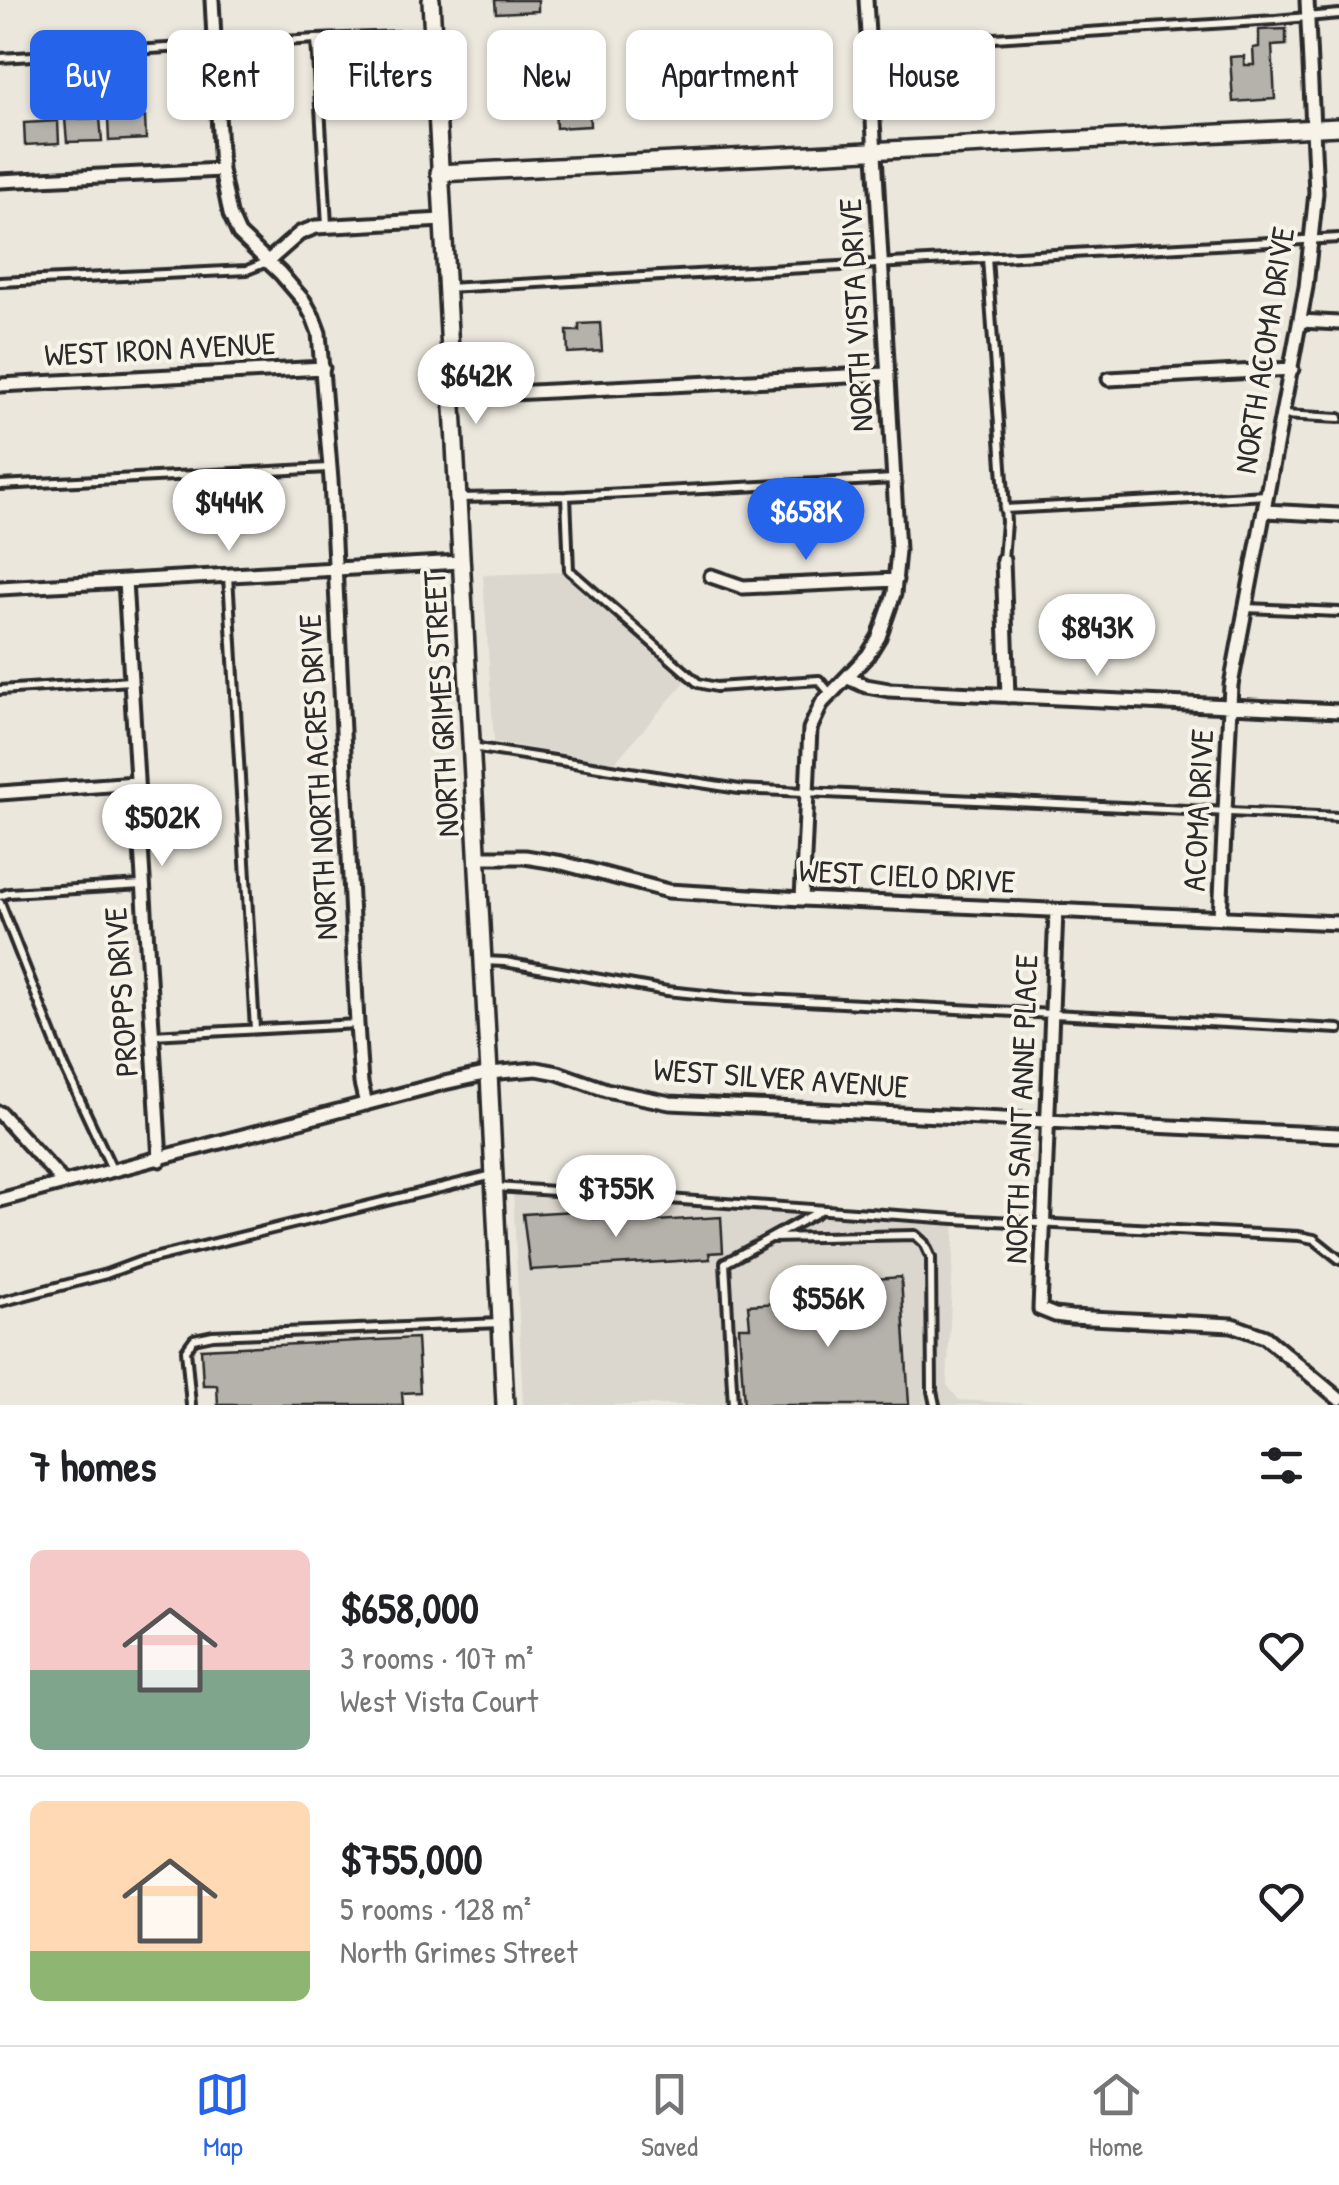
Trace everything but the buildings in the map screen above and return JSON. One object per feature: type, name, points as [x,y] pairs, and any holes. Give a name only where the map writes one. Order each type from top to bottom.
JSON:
[{"type":"main road","name":"NORTH GRIMES STREET","points":[[430,0],[432,30]]},
{"type":"main road","name":"NORTH GRIMES STREET","points":[[436,120],[505,1405]]},
{"type":"main road","points":[[439,173],[1339,127]]},
{"type":"street","name":"NORTH NORTH ACRES DRIVE","points":[[212,0],[215,30]]},
{"type":"street","name":"NORTH VISTA DRIVE","points":[[866,0],[868,30]]},
{"type":"street","name":"NORTH ACOMA DRIVE","points":[[1230,706],[1244,608],[1292,369],[1311,240],[1316,193],[1307,0]]},
{"type":"street","name":"NORTH NORTH ACRES DRIVE","points":[[219,120],[221,170],[230,214],[239,234],[280,273],[313,317],[319,333],[336,569],[357,1024],[366,1104]]},
{"type":"street","name":"NORTH VISTA DRIVE","points":[[802,899],[810,729],[822,703],[868,656],[879,638],[896,580],[898,550],[872,120]]},
{"type":"street","points":[[0,181],[221,170]]},
{"type":"street","points":[[267,262],[300,234],[316,227],[442,220]]},
{"type":"street","points":[[1300,322],[1339,324]]},
{"type":"street","name":"WEST IRON AVENUE","points":[[0,385],[323,368]]},
{"type":"street","points":[[1109,378],[1292,369]]},
{"type":"street","points":[[452,396],[887,374]]},
{"type":"street","points":[[1265,511],[1339,516]]},
{"type":"street","points":[[1003,560],[1008,696]]},
{"type":"street","points":[[0,588],[460,562]]},
{"type":"street","points":[[710,576],[743,587],[896,580]]},
{"type":"street","name":"PROPPS DRIVE","points":[[125,581],[160,1160]]},
{"type":"street","points":[[848,678],[889,690],[1339,711]]},
{"type":"street","name":"ACOMA DRIVE","points":[[1220,918],[1230,706]]},
{"type":"street","points":[[0,793],[136,783]]},
{"type":"street","name":"WEST CIELO DRIVE","points":[[477,857],[526,857],[562,863],[668,891],[1339,923]]},
{"type":"street","name":"NORTH SAINT ANNE PLACE","points":[[1056,910],[1040,1309],[1071,1317],[1232,1324],[1264,1337],[1339,1399]]},
{"type":"street","name":"WEST SILVER AVENUE","points":[[0,1200],[489,1073],[537,1070],[670,1103],[1339,1135]]},
{"type":"street","points":[[0,1113],[64,1183]]},
{"type":"lane","points":[[995,38],[1339,14]]},
{"type":"lane","points":[[0,58],[167,49]]},
{"type":"lane","points":[[321,120],[327,226]]},
{"type":"lane","points":[[446,288],[1339,238]]},
{"type":"lane","points":[[987,258],[1006,522],[1003,560]]},
{"type":"lane","points":[[0,282],[246,270],[267,262]]},
{"type":"lane","points":[[1283,415],[1339,418]]},
{"type":"lane","points":[[0,485],[330,468]]},
{"type":"lane","points":[[457,498],[894,479]]},
{"type":"lane","points":[[1004,509],[1268,495]]},
{"type":"lane","points":[[566,496],[569,570],[698,683],[716,687],[819,680],[830,693]]},
{"type":"lane","points":[[228,575],[255,1029]]},
{"type":"lane","points":[[1244,608],[1339,612]]},
{"type":"lane","points":[[0,690],[130,681]]},
{"type":"lane","points":[[471,746],[739,789],[1339,817]]},
{"type":"lane","points":[[113,1171],[58,1052],[0,899],[9,893],[142,885]]},
{"type":"lane","points":[[483,961],[726,997],[1339,1029]]},
{"type":"lane","points":[[151,1035],[357,1024]]},
{"type":"lane","points":[[0,1302],[141,1261],[494,1181],[821,1211],[1299,1236],[1314,1239],[1339,1258]]},
{"type":"lane","points":[[733,1405],[725,1263],[821,1211]]},
{"type":"lane","points":[[771,1238],[915,1235],[924,1243],[931,1258],[935,1405]]},
{"type":"lane","points":[[191,1405],[186,1350],[194,1339],[501,1322]]},
{"type":"shaded area","points":[[563,572],[685,682],[615,762],[494,742],[483,575]]},
{"type":"shaded area","points":[[513,1189],[955,1219],[947,1385],[959,1400],[1047,1405],[523,1405]]}]
